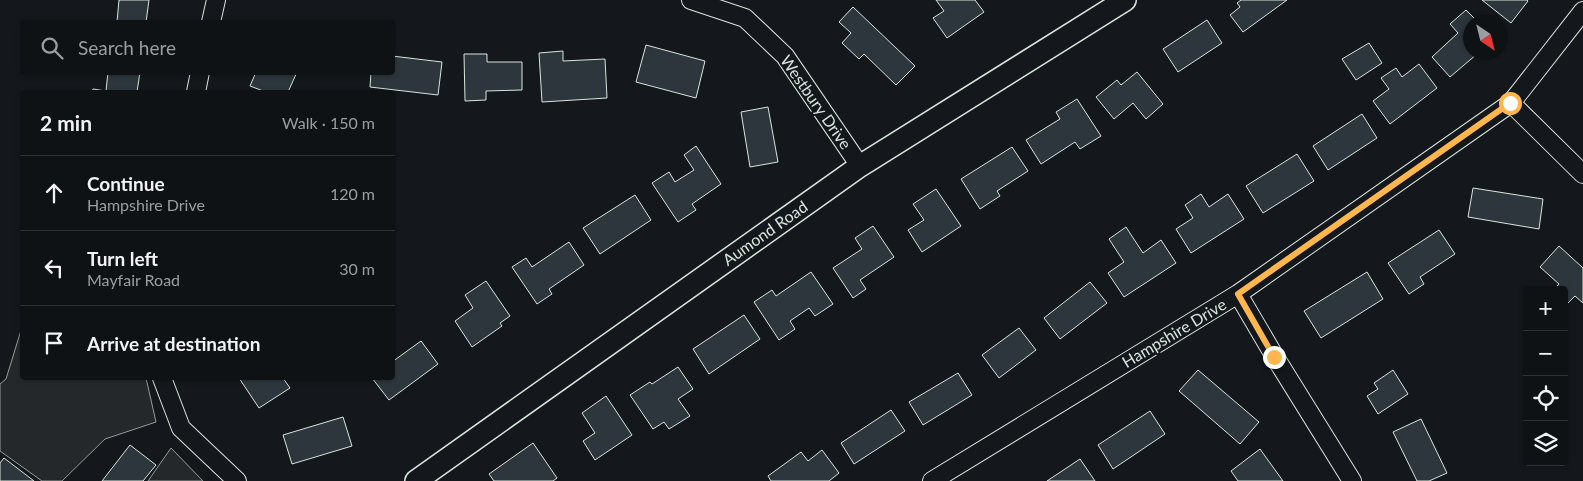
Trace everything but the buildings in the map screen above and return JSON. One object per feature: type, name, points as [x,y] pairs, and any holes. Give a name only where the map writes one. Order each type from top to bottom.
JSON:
[{"type":"street","points":[[211,20],[216,0]]},
{"type":"street","name":"Westbury Drive","points":[[691,0],[744,18],[785,56],[860,166]]},
{"type":"street","name":"Aumond Road","points":[[416,481],[860,166],[1125,0]]},
{"type":"street","name":"Hampshire Drive","points":[[932,481],[1238,294],[1510,103],[1583,11]]},
{"type":"street","points":[[196,90],[199,75]]},
{"type":"street","points":[[1510,103],[1583,174]]},
{"type":"street","points":[[1238,294],[1274,357],[1352,481]]},
{"type":"street","points":[[163,380],[181,428],[237,481]]},
{"type":"shaded area","points":[[20,334],[20,380],[146,380],[156,422],[105,439],[62,481],[42,481],[0,451],[0,384],[6,379]]},
{"type":"shaded area","points":[[171,448],[203,481],[148,481]]},
{"type":"route","points":[[1274,357],[1238,294],[1510,103]]}]
